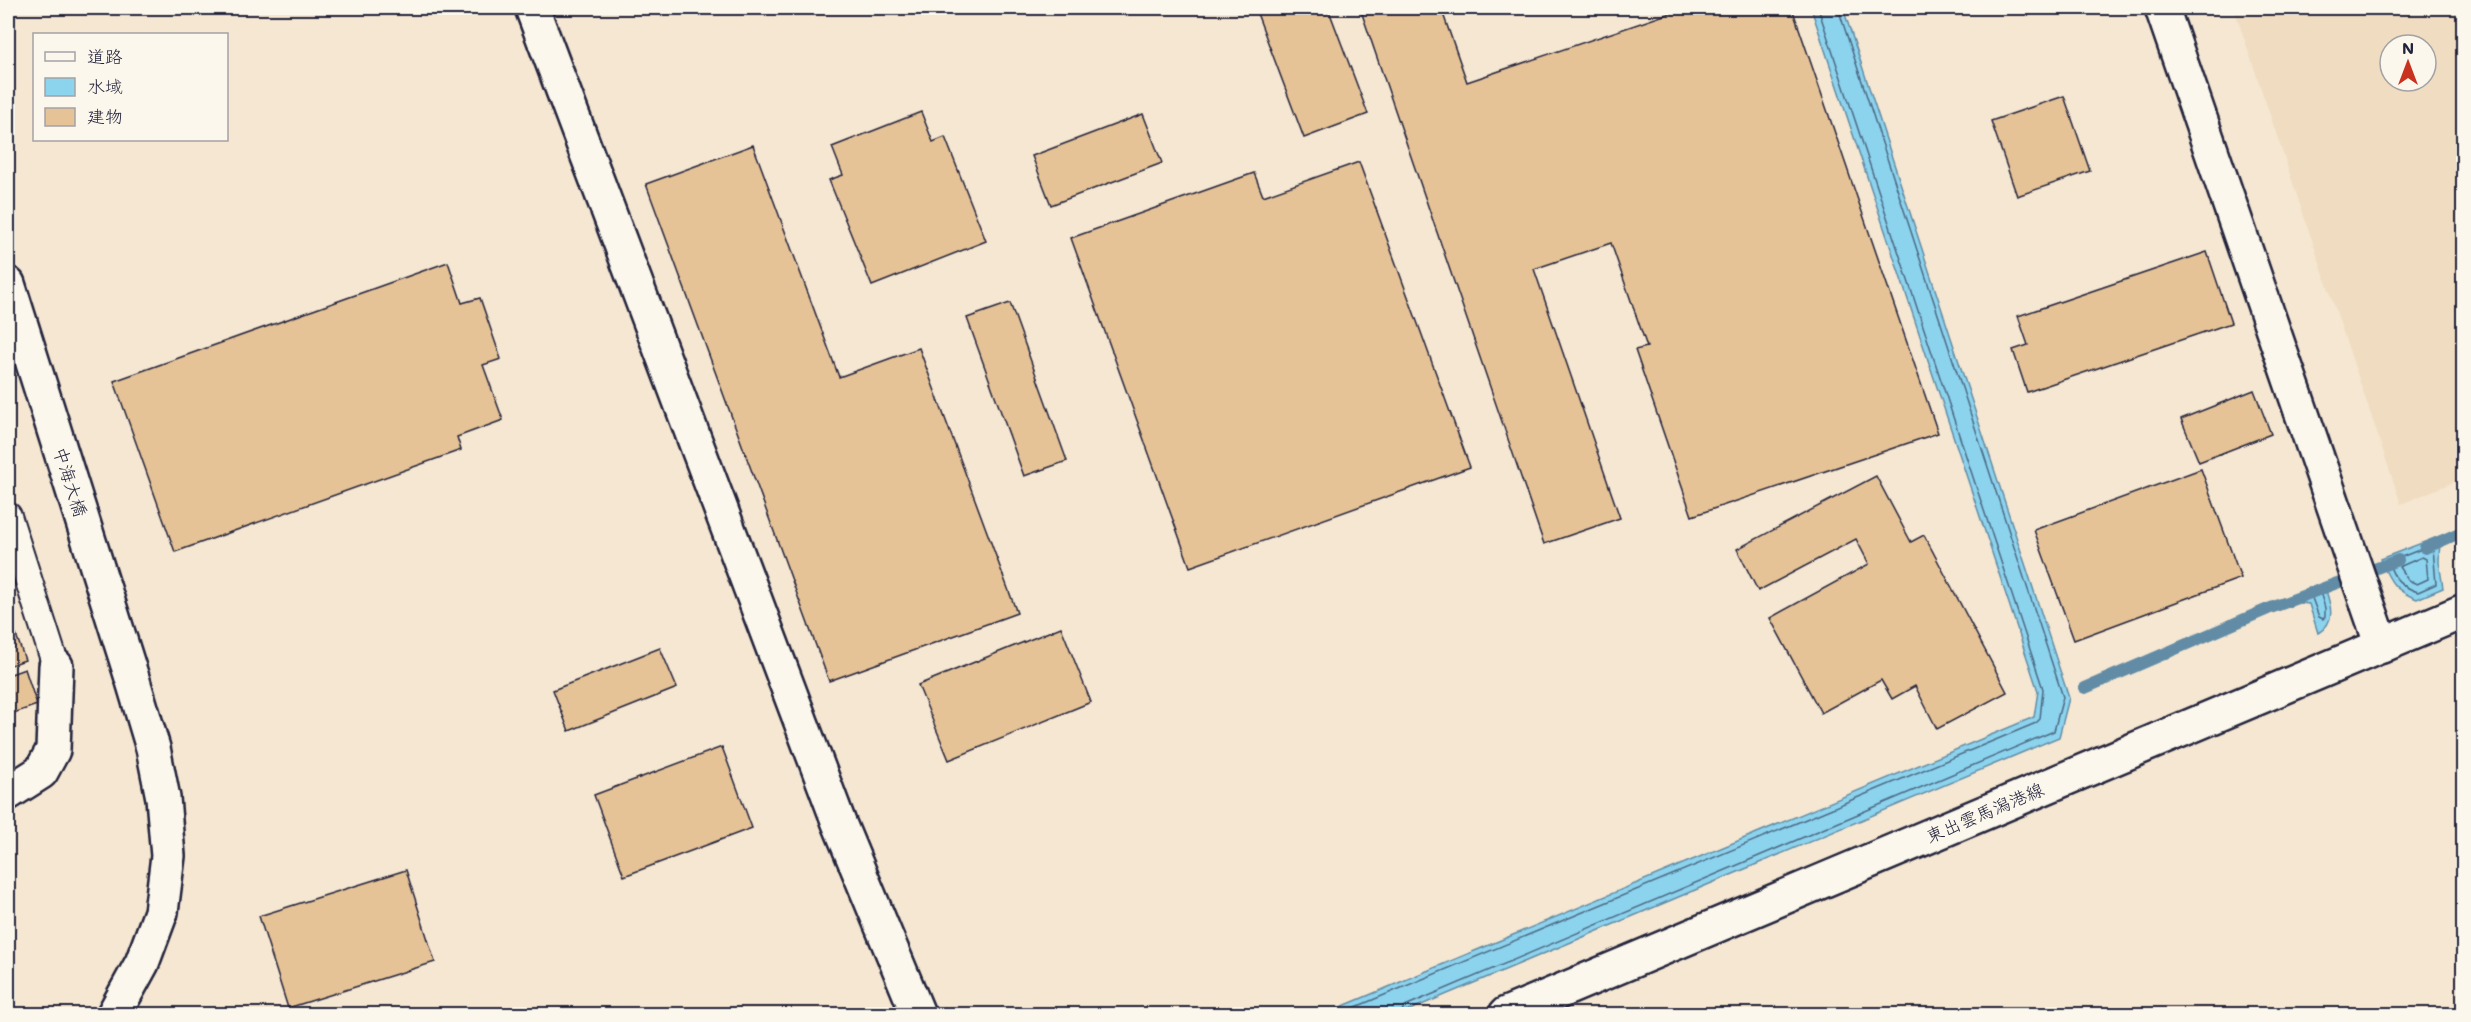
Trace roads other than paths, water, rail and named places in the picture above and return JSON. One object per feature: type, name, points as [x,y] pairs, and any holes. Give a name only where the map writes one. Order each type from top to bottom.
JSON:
[{"type":"street","points":[[532,8],[839,823],[918,1014]]},
{"type":"street","points":[[2162,8],[2382,646]]},
{"type":"street","name":"中海大橋","points":[[8,284],[133,681],[153,748],[164,798],[168,856],[161,912],[142,963],[114,1014]]},
{"type":"street","name":"東出雲馬潟港線","points":[[1506,1014],[2382,646],[2462,615]]},
{"type":"street","points":[[8,793],[41,772],[53,750],[56,666]]},
{"type":"lane","points":[[8,516],[56,666]]},
{"type":"water","points":[[1811,8],[1843,8],[2069,698],[2059,737],[1400,1014],[1324,1014],[2034,717],[2038,691]]},
{"type":"water","points":[[2440,536],[2439,562],[2443,588],[2417,599],[2402,592],[2390,579],[2380,559]]},
{"type":"water","points":[[2324,584],[2331,611],[2328,623],[2318,633],[2309,604],[2282,601]]},
{"type":"waterway","points":[[2425,548],[2464,531]]},
{"type":"waterway","points":[[2085,688],[2268,609],[2398,560]]}]
